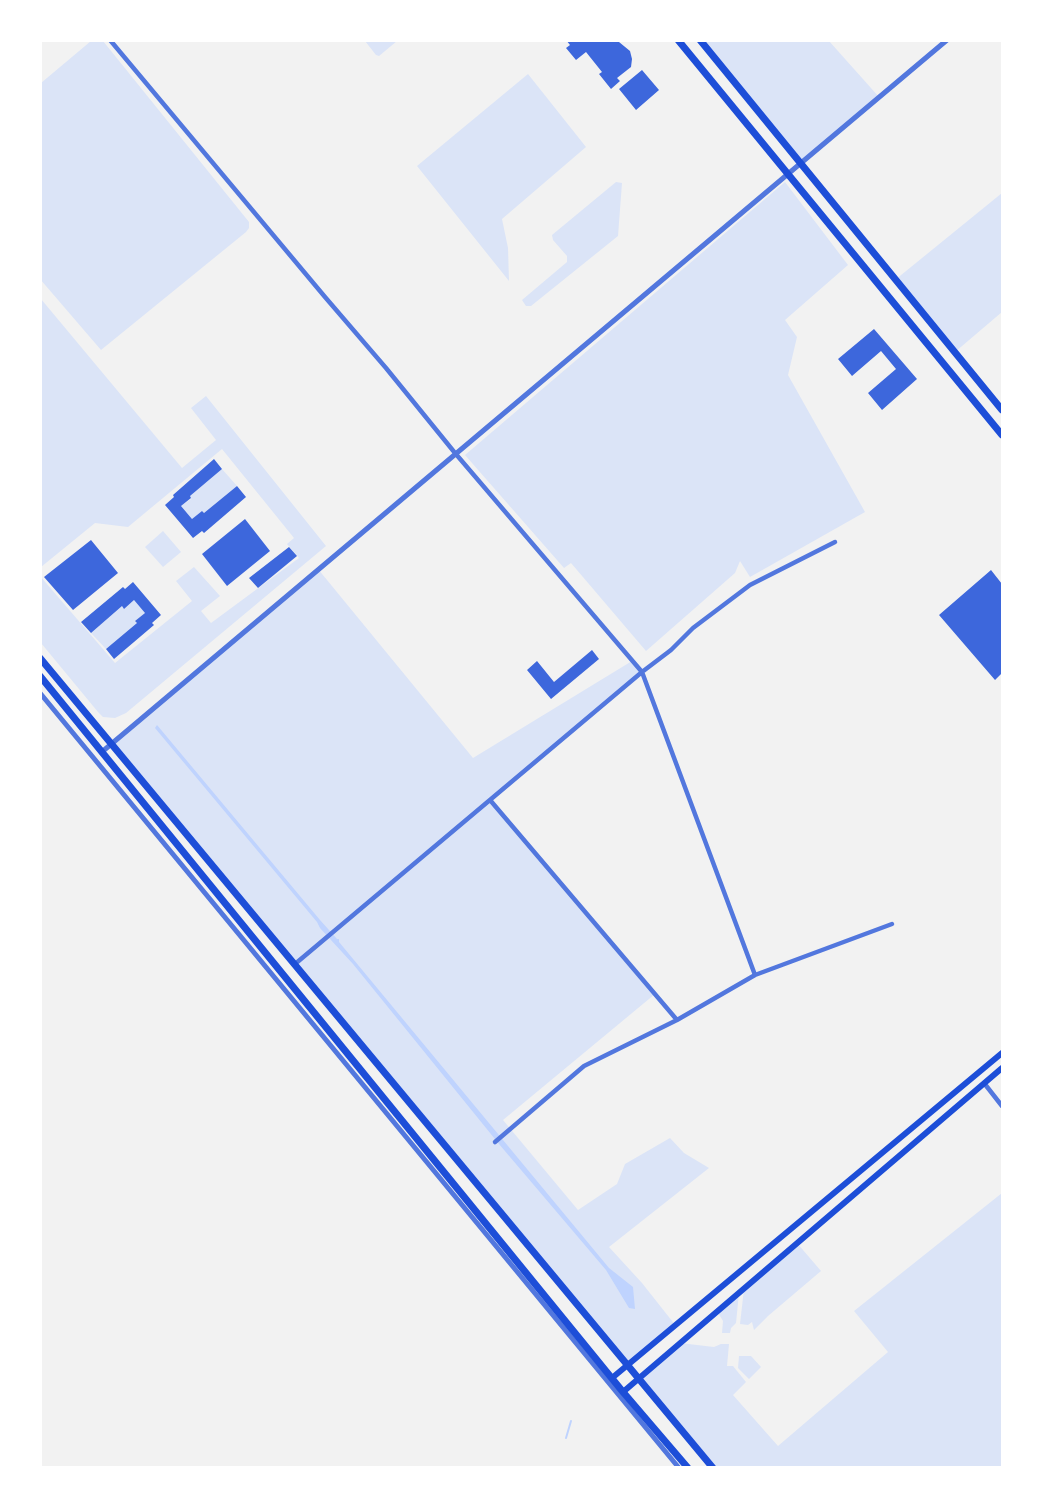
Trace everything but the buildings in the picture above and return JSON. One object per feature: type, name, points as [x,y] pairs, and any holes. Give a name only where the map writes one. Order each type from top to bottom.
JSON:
[{"type":"main road","points":[[678,40],[1002,435]]},
{"type":"main road","points":[[700,40],[1002,410]]},
{"type":"main road","points":[[40,658],[713,1467]]},
{"type":"main road","points":[[40,676],[103,751],[603,1372],[612,1378],[688,1467]]},
{"type":"main road","points":[[612,1378],[1002,1053]]},
{"type":"main road","points":[[623,1392],[1002,1068]]},
{"type":"street","points":[[110,40],[455,453],[642,672],[756,975]]},
{"type":"street","points":[[103,751],[947,40]]},
{"type":"street","points":[[295,964],[671,650],[693,628],[750,585],[835,542]]},
{"type":"street","points":[[49,687],[41,693],[679,1467]]},
{"type":"street","points":[[490,800],[677,1020]]},
{"type":"street","points":[[495,1142],[584,1066],[677,1020],[756,975],[892,924]]},
{"type":"street","points":[[984,1083],[1002,1106]]},
{"type":"shaded area","points":[[91,41],[103,41],[249,222],[246,232],[101,350],[40,279],[41,83]]},
{"type":"shaded area","points":[[365,41],[397,41],[379,56]]},
{"type":"shaded area","points":[[700,41],[829,41],[879,97],[800,162]]},
{"type":"shaded area","points":[[528,74],[586,147],[502,219],[508,248],[509,281],[417,166]]},
{"type":"shaded area","points":[[616,182],[622,183],[618,236],[531,306],[526,306],[522,300],[567,262],[567,256],[553,240],[552,235]]},
{"type":"shaded area","points":[[785,182],[848,265],[785,320],[797,337],[788,375],[865,512],[750,577],[740,561],[735,573],[646,651],[571,563],[564,568],[465,455]]},
{"type":"shaded area","points":[[1002,193],[1002,312],[955,352],[895,280]]},
{"type":"shaded area","points":[[41,299],[182,468],[216,440],[191,408],[206,396],[326,546],[126,713],[115,718],[103,717],[98,712],[41,643],[40,576],[115,663],[192,601],[176,581],[194,567],[220,596],[201,611],[211,623],[299,558],[287,544],[294,538],[222,449],[128,527],[95,523],[41,567]]},
{"type":"shaded area","points":[[222,469],[237,486],[204,513],[202,511],[192,519],[181,506]]},
{"type":"shaded area","points":[[163,531],[181,552],[163,567],[145,547]]},
{"type":"shaded area","points":[[318,569],[473,758],[632,661],[642,672],[491,800],[655,994],[503,1120],[578,1210],[617,1184],[625,1164],[670,1138],[684,1153],[709,1168],[609,1247],[642,1283],[676,1326],[628,1366],[111,743]]},
{"type":"shaded area","points":[[134,600],[145,613],[135,621],[137,623],[106,649],[91,633],[122,606],[124,609]]},
{"type":"shaded area","points":[[1002,1193],[1002,1467],[713,1467],[638,1379],[680,1343],[714,1347],[729,1344],[727,1366],[733,1366],[746,1382],[733,1395],[778,1446],[888,1352],[854,1311]]},
{"type":"shaded area","points":[[797,1243],[821,1271],[754,1330],[752,1322],[748,1325],[740,1324],[744,1289]]},
{"type":"shaded area","points":[[739,1293],[736,1323],[730,1333],[722,1333],[723,1321],[717,1311]]},
{"type":"shaded area","points":[[739,1356],[751,1356],[761,1367],[749,1379],[738,1368]]},
{"type":"water","points":[[157,725],[320,920],[339,939],[339,942],[609,1268],[633,1287],[635,1309],[629,1308],[606,1270],[155,728]]},
{"type":"waterway","points":[[566,1438],[571,1421]]}]
